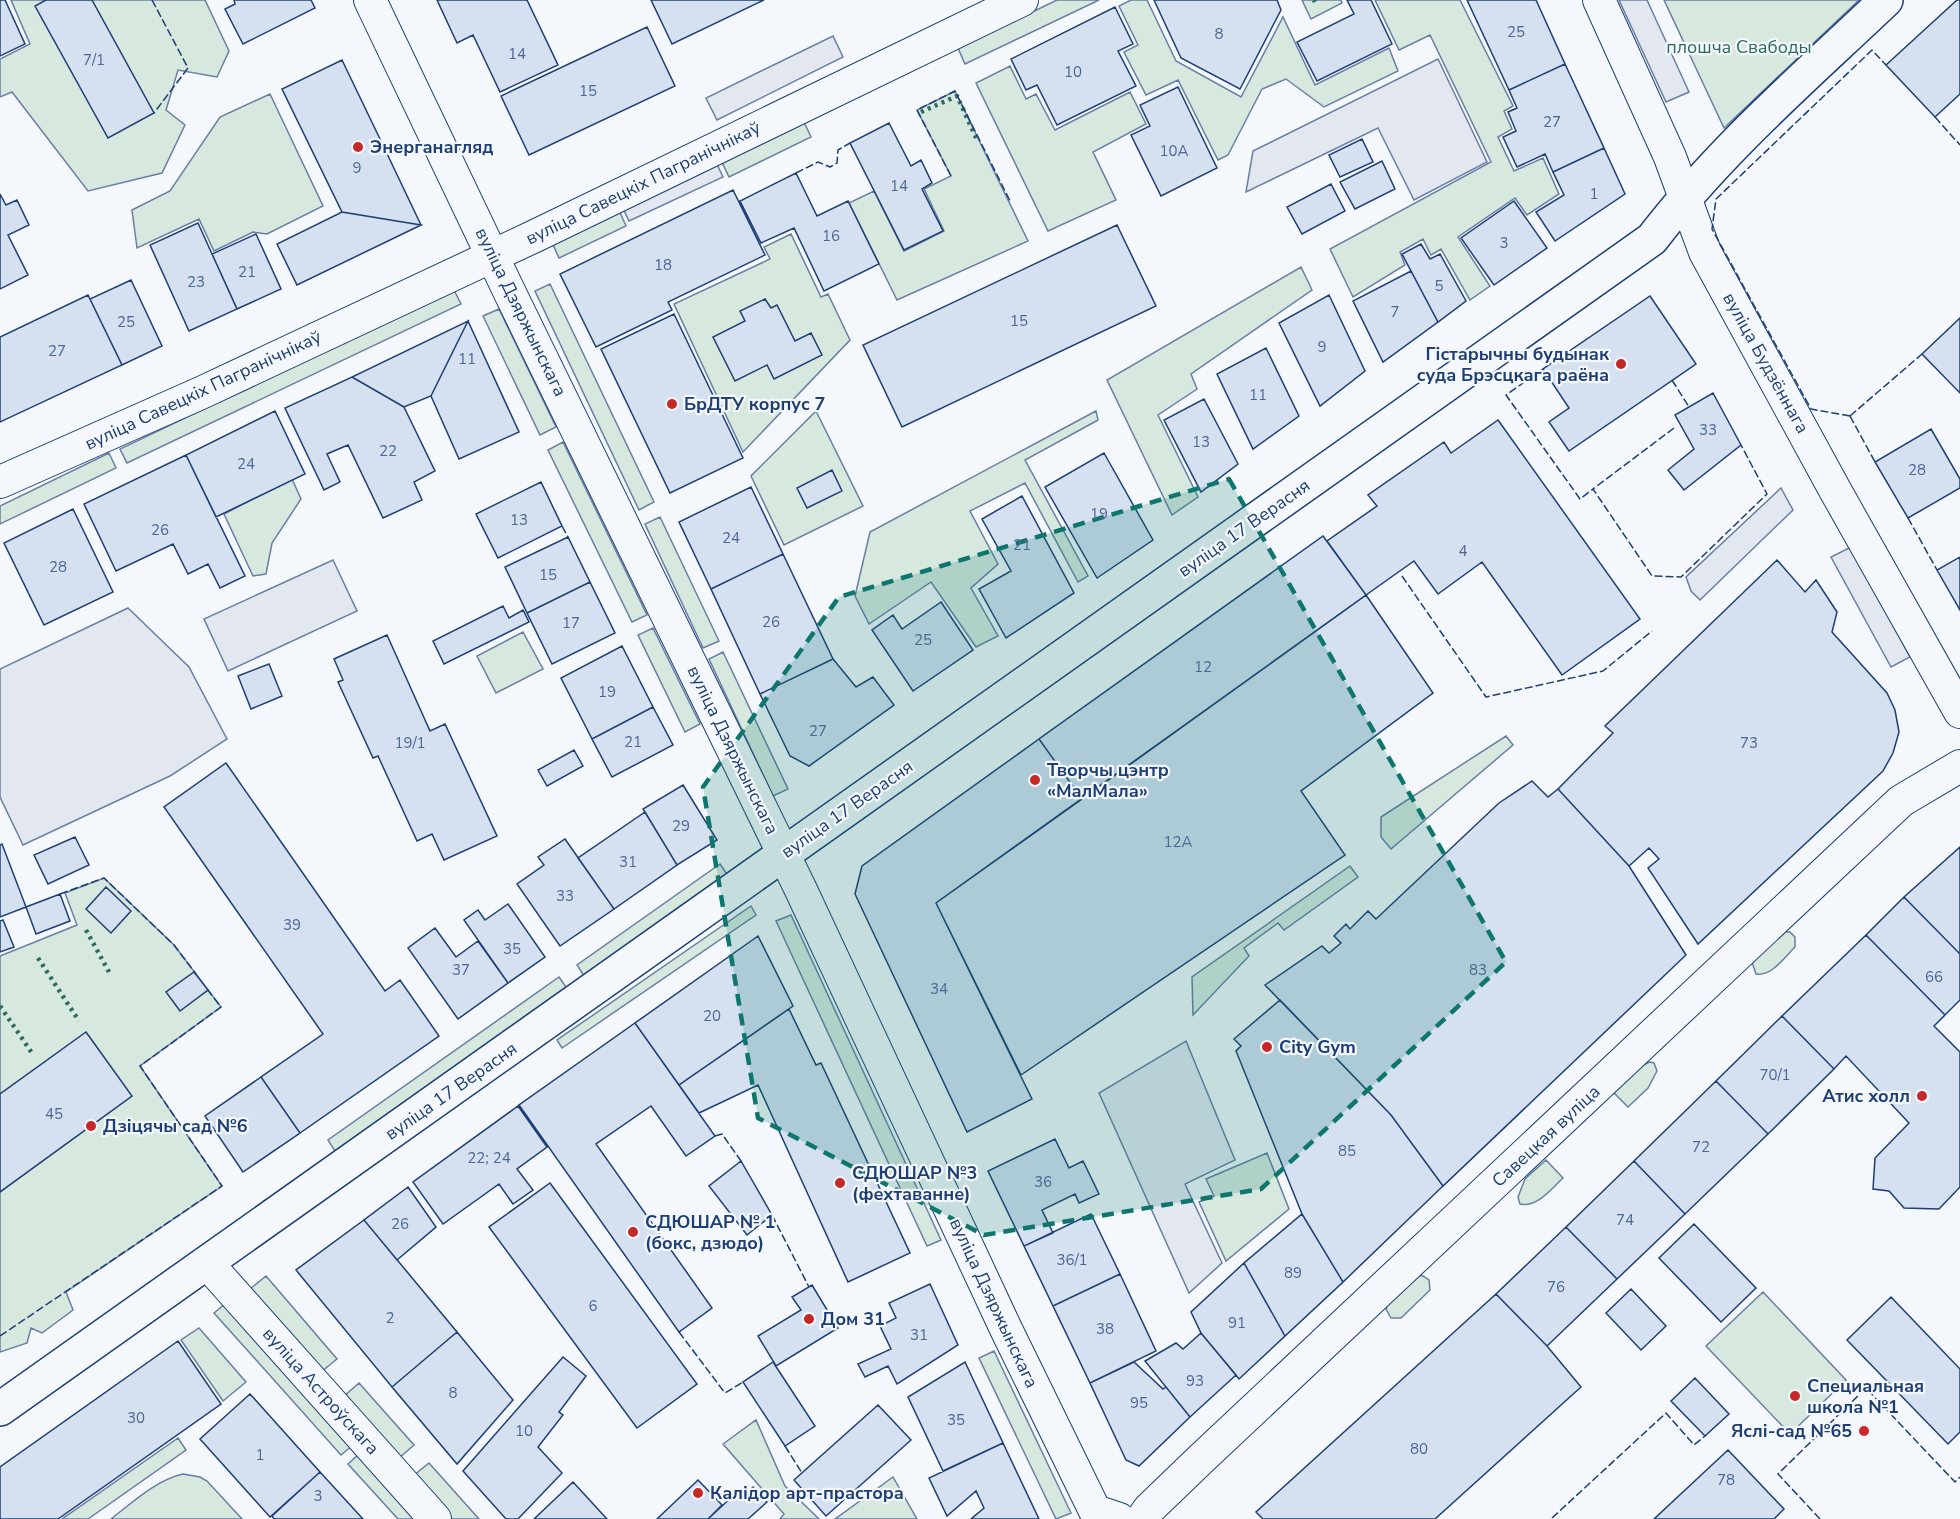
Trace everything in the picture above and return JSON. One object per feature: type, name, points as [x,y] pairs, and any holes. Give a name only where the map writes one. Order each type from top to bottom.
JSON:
[{"type":"main road","points":[[1684,197],[1769,110],[1886,0]]},
{"type":"main road","name":"вуліца 17 Верасня","points":[[0,1410],[1652,239],[1684,197]]},
{"type":"street","name":"вуліца Дзяржынскага","points":[[370,0],[783,853],[1006,1329],[1095,1511],[1119,1519]]},
{"type":"street","name":"вуліца Савецкіх Пагранічнікаў","points":[[0,482],[203,392],[493,256],[1022,0]]},
{"type":"street","name":"вуліца Будзённага","points":[[1599,0],[1670,157],[1705,252],[1840,500],[1960,712]]},
{"type":"street","name":"Савецкая вуліца","points":[[1142,1519],[1149,1509],[1202,1458],[1901,801],[1960,766]]},
{"type":"street","name":"вуліца Астроўскага","points":[[207,1263],[435,1519]]},
{"type":"highlighted area","points":[[1229,479],[1506,962],[1261,1189],[984,1235],[758,1118],[703,787],[839,597]]},
{"type":"green space","points":[[11,0],[205,0],[229,51],[217,77],[178,70],[166,110],[185,125],[162,173],[88,191],[12,92],[0,97],[0,59],[30,44]]},
{"type":"green space","points":[[1057,0],[1099,0],[965,64],[958,48]]},
{"type":"green space","points":[[1131,0],[1147,0],[1176,61],[1241,97],[1283,17],[1315,85],[1389,48],[1398,71],[1324,107],[1286,79],[1262,89],[1228,155],[1218,160],[1178,80],[1146,95],[1124,52],[1138,45],[1119,6]]},
{"type":"green space","points":[[1302,0],[1341,0],[1342,3],[1311,19]]},
{"type":"green space","points":[[1375,0],[1460,0],[1513,106],[1504,111],[1512,129],[1498,137],[1514,171],[1543,158],[1559,194],[1527,215],[1515,198],[1458,237],[1490,286],[1470,300],[1441,249],[1431,255],[1423,239],[1400,252],[1405,265],[1353,297],[1330,249],[1491,162],[1430,35],[1399,50]]},
{"type":"green space","name":"плошча Свабоды","points":[[1664,0],[1859,0],[1724,128]]},
{"type":"green space","points":[[1010,66],[1026,99],[1036,94],[1055,130],[1130,92],[1146,124],[1093,152],[1116,200],[1048,231],[976,83]]},
{"type":"green space","points":[[955,91],[1028,241],[897,300],[849,203],[874,191],[904,251],[944,231],[924,189],[951,176],[917,110]]},
{"type":"green space","points":[[270,94],[323,206],[267,234],[253,232],[214,251],[199,219],[137,248],[132,210],[170,191],[220,117]]},
{"type":"green space","points":[[803,120],[811,137],[729,177],[721,160]]},
{"type":"green space","points":[[618,208],[626,226],[559,258],[551,240]]},
{"type":"green space","points":[[791,234],[821,297],[828,294],[850,340],[743,452],[674,304],[770,259],[764,247]]},
{"type":"green space","points":[[1301,267],[1312,290],[1191,374],[1197,389],[1158,415],[1198,497],[1172,515],[1107,380]]},
{"type":"green space","points":[[550,284],[654,502],[639,510],[535,291]]},
{"type":"green space","points":[[454,290],[461,304],[127,463],[120,449]]},
{"type":"green space","points":[[499,309],[556,427],[540,435],[483,316]]},
{"type":"green space","points":[[816,411],[863,506],[784,545],[751,476]]},
{"type":"green space","points":[[1096,411],[1098,420],[1025,460],[1088,576],[1078,582],[1025,483],[970,511],[998,564],[971,588],[998,636],[976,647],[931,582],[869,624],[855,596],[870,532]]},
{"type":"green space","points":[[563,442],[647,615],[632,622],[548,450]]},
{"type":"green space","points":[[109,453],[116,468],[0,524],[0,506]]},
{"type":"green space","points":[[292,479],[301,499],[272,543],[266,574],[253,576],[224,514]]},
{"type":"green space","points":[[660,517],[719,641],[703,648],[645,524]]},
{"type":"green space","points":[[653,628],[700,724],[685,732],[638,635]]},
{"type":"green space","points":[[523,632],[543,669],[496,693],[477,656]]},
{"type":"green space","points":[[723,652],[788,789],[773,796],[709,659]]},
{"type":"green space","points":[[1506,736],[1513,745],[1391,849],[1381,837],[1381,817]]},
{"type":"green space","points":[[720,864],[727,874],[584,976],[577,965]]},
{"type":"green space","points":[[1350,866],[1358,877],[1284,930],[1278,923],[1244,948],[1249,956],[1193,1015],[1192,977]]},
{"type":"green space","name":"Дзіцячы сад №6","points":[[104,878],[174,945],[221,1007],[140,1066],[222,1186],[66,1292],[73,1310],[42,1333],[31,1328],[27,1343],[0,1352],[0,956],[77,925],[65,893]]},
{"type":"green space","points":[[751,906],[756,915],[562,1048],[557,1040]]},
{"type":"green space","points":[[791,915],[941,1240],[927,1246],[776,921]]},
{"type":"green space","points":[[1783,932],[1790,932],[1795,937],[1795,947],[1772,969],[1756,974],[1752,962]]},
{"type":"green space","points":[[559,977],[566,987],[335,1151],[328,1140]]},
{"type":"green space","points":[[1650,1062],[1654,1063],[1657,1071],[1648,1088],[1628,1107],[1611,1090],[1631,1070]]},
{"type":"green space","points":[[1267,1153],[1289,1209],[1226,1261],[1199,1202],[1214,1196],[1206,1179]]},
{"type":"green space","points":[[1546,1160],[1563,1178],[1538,1200],[1520,1204],[1518,1197],[1525,1179]]},
{"type":"green space","points":[[1417,1275],[1429,1280],[1430,1290],[1401,1318],[1391,1318],[1386,1309],[1388,1303]]},
{"type":"green space","points":[[266,1276],[337,1359],[321,1372],[250,1289]]},
{"type":"green space","points":[[1763,1292],[1846,1380],[1790,1434],[1706,1346]]},
{"type":"green space","points":[[226,1303],[353,1445],[341,1455],[214,1313]]},
{"type":"green space","points":[[199,1328],[246,1382],[223,1401],[181,1340]]},
{"type":"green space","points":[[994,1351],[1071,1513],[1056,1519],[979,1358]]},
{"type":"green space","points":[[359,1383],[414,1445],[398,1459],[343,1397]]},
{"type":"green space","points":[[756,1420],[785,1486],[819,1519],[780,1519],[784,1514],[723,1444]]},
{"type":"green space","points":[[178,1438],[186,1450],[88,1519],[62,1519]]},
{"type":"green space","points":[[360,1453],[418,1519],[398,1519],[348,1464]]},
{"type":"green space","points":[[429,1463],[479,1519],[452,1519],[413,1476]]},
{"type":"green space","points":[[183,1474],[200,1477],[207,1481],[242,1519],[111,1519],[154,1486]]},
{"type":"green space","points":[[893,1477],[917,1519],[835,1519]]},
{"type":"shaded area","points":[[1619,0],[1647,0],[1689,92],[1666,102]]},
{"type":"shaded area","points":[[833,36],[843,57],[717,120],[706,98]]},
{"type":"shaded area","points":[[1438,59],[1487,162],[1414,200],[1378,128],[1246,192],[1253,151]]},
{"type":"shaded area","points":[[715,160],[723,177],[629,221],[621,204]]},
{"type":"shaded area","points":[[1781,488],[1793,510],[1700,600],[1691,591],[1686,577]]},
{"type":"shaded area","points":[[1851,547],[1910,657],[1891,667],[1831,557]]},
{"type":"shaded area","points":[[333,560],[357,611],[228,671],[204,619]]},
{"type":"shaded area","points":[[128,608],[189,667],[227,739],[170,776],[23,845],[0,797],[0,669]]},
{"type":"shaded area","points":[[1186,1041],[1235,1160],[1185,1184],[1222,1263],[1189,1293],[1099,1093]]},
{"type":"building","points":[[0,0],[5,0],[25,44],[0,56]]},
{"type":"building","points":[[46,0],[92,0],[154,113],[108,138],[35,6]]},
{"type":"building","points":[[234,0],[311,0],[315,8],[243,44],[225,9],[235,4]]},
{"type":"building","points":[[437,0],[527,0],[558,65],[500,92],[473,35],[457,43]]},
{"type":"building","points":[[651,0],[764,0],[672,44]]},
{"type":"building","points":[[1154,0],[1277,0],[1281,10],[1240,89],[1181,58]]},
{"type":"building","points":[[1347,0],[1371,0],[1392,44],[1317,81],[1297,42],[1354,14]]},
{"type":"building","points":[[1467,0],[1536,0],[1565,64],[1509,90]]},
{"type":"building","points":[[1957,0],[1960,0],[1960,94],[1935,117],[1886,65]]},
{"type":"building","points":[[1115,7],[1133,44],[1118,51],[1136,86],[1057,125],[1037,85],[1026,90],[1011,59]]},
{"type":"building","points":[[647,27],[675,86],[529,155],[501,96]]},
{"type":"building","points":[[342,60],[421,225],[342,212],[282,89]]},
{"type":"building","points":[[1565,64],[1604,148],[1553,172],[1545,154],[1517,167],[1503,137],[1516,131],[1508,112],[1517,108],[1509,90]]},
{"type":"building","points":[[1178,87],[1217,168],[1161,196],[1131,135],[1150,126],[1140,105]]},
{"type":"building","points":[[889,123],[911,166],[921,160],[932,183],[922,189],[943,231],[904,250],[850,143]]},
{"type":"building","points":[[1362,139],[1373,162],[1340,177],[1329,155]]},
{"type":"building","points":[[1604,148],[1625,194],[1555,241],[1536,212],[1564,195],[1553,172]]},
{"type":"building","points":[[1382,161],[1395,189],[1355,209],[1340,182]]},
{"type":"building","points":[[796,173],[817,216],[848,201],[879,264],[824,291],[794,228],[761,243],[740,201]]},
{"type":"building","points":[[1331,184],[1345,211],[1302,234],[1287,207]]},
{"type":"building","points":[[733,190],[765,255],[668,302],[672,310],[596,347],[560,274]]},
{"type":"building","points":[[0,194],[6,205],[17,200],[29,225],[8,235],[28,275],[0,289]]},
{"type":"building","points":[[1514,201],[1547,248],[1494,285],[1461,238]]},
{"type":"building","points":[[342,212],[421,225],[297,285],[277,244]]},
{"type":"building","points":[[198,223],[237,309],[189,331],[150,245]]},
{"type":"building","points":[[1117,225],[1156,306],[902,427],[863,345]]},
{"type":"building","points":[[256,234],[281,289],[237,309],[212,254]]},
{"type":"building","points":[[1421,244],[1430,259],[1440,254],[1466,301],[1438,322],[1402,254]]},
{"type":"building","points":[[1411,271],[1438,322],[1383,362],[1353,301]]},
{"type":"building","points":[[131,280],[162,346],[122,365],[90,299]]},
{"type":"building","points":[[88,295],[122,365],[0,422],[0,337]]},
{"type":"building","points":[[1329,295],[1365,371],[1320,406],[1279,323]]},
{"type":"building","points":[[1650,296],[1696,364],[1569,451],[1549,422],[1569,408],[1543,369]]},
{"type":"building","points":[[765,299],[771,308],[777,305],[795,341],[811,333],[822,355],[774,379],[767,365],[735,381],[713,337],[745,321],[740,311]]},
{"type":"building","name":"БрДТУ корпус 7","points":[[674,314],[743,458],[670,493],[601,349]]},
{"type":"building","points":[[1960,318],[1960,393],[1922,354]]},
{"type":"building","points":[[468,321],[431,396],[404,407],[352,377]]},
{"type":"building","points":[[468,321],[519,432],[459,459],[431,396]]},
{"type":"building","points":[[1266,348],[1299,416],[1253,449],[1217,374]]},
{"type":"building","points":[[352,377],[404,407],[435,471],[414,482],[422,500],[383,518],[348,445],[327,454],[340,482],[324,490],[285,408]]},
{"type":"building","points":[[1713,393],[1741,445],[1684,490],[1668,470],[1694,449],[1675,415]]},
{"type":"building","points":[[1204,399],[1238,464],[1201,492],[1164,420]]},
{"type":"building","points":[[275,411],[305,474],[216,517],[186,455]]},
{"type":"building","points":[[1498,420],[1640,619],[1562,675],[1482,562],[1438,594],[1414,561],[1366,595],[1327,541],[1377,506],[1368,495],[1444,442],[1451,453]]},
{"type":"building","points":[[1931,429],[1960,479],[1960,488],[1908,518],[1875,462]]},
{"type":"building","points":[[1104,453],[1153,540],[1097,578],[1045,487]]},
{"type":"building","points":[[186,455],[245,576],[220,588],[208,564],[188,574],[173,544],[116,571],[84,504]]},
{"type":"building","points":[[832,470],[842,491],[807,508],[797,488]]},
{"type":"building","points":[[541,482],[562,526],[498,558],[476,514]]},
{"type":"building","points":[[751,487],[783,554],[711,589],[679,522]]},
{"type":"building","points":[[1022,496],[1074,593],[1006,638],[979,589],[1011,571],[982,519]]},
{"type":"building","points":[[73,509],[113,592],[44,625],[4,543]]},
{"type":"building","points":[[1323,536],[1366,595],[1082,799],[1039,739]]},
{"type":"building","points":[[568,537],[590,582],[527,613],[505,567]]},
{"type":"building","points":[[783,554],[833,659],[760,694],[711,589]]},
{"type":"building","points":[[1960,557],[1960,610],[1937,570]]},
{"type":"building","points":[[1777,560],[1805,592],[1816,580],[1837,612],[1832,632],[1887,693],[1895,710],[1899,732],[1893,753],[1883,771],[1698,944],[1648,868],[1659,859],[1649,848],[1629,866],[1558,789],[1613,733],[1605,726]]},
{"type":"building","points":[[590,582],[615,633],[552,664],[527,613]]},
{"type":"building","points":[[1366,595],[1433,693],[1301,791],[1345,855],[1021,1075],[936,903]]},
{"type":"building","points":[[941,602],[973,650],[913,691],[872,630],[893,615],[902,629]]},
{"type":"building","points":[[503,606],[509,618],[523,610],[529,622],[444,664],[433,641]]},
{"type":"building","points":[[387,635],[430,731],[445,724],[497,836],[444,860],[432,834],[417,841],[378,756],[373,758],[338,682],[343,680],[334,659]]},
{"type":"building","points":[[622,646],[653,707],[592,739],[561,678]]},
{"type":"building","points":[[833,659],[856,687],[873,677],[894,705],[809,766],[790,756],[760,694]]},
{"type":"building","points":[[269,664],[282,696],[251,709],[238,676]]},
{"type":"building","points":[[653,707],[673,745],[612,777],[592,739]]},
{"type":"building","points":[[1039,739],[1082,799],[936,903],[1032,1099],[967,1132],[855,894],[862,866]]},
{"type":"building","points":[[574,750],[583,766],[547,786],[538,770]]},
{"type":"building","points":[[226,763],[385,991],[400,980],[439,1036],[300,1133],[261,1077],[323,1034],[164,807]]},
{"type":"building","points":[[1532,781],[1548,797],[1558,789],[1629,866],[1686,955],[1443,1186],[1391,1115],[1265,985],[1322,946],[1329,953],[1341,943],[1334,936],[1346,924],[1350,929],[1368,911],[1376,919],[1499,803]]},
{"type":"building","points":[[683,785],[717,840],[677,865],[643,809]]},
{"type":"building","points":[[645,812],[677,865],[614,909],[578,858]]},
{"type":"building","points":[[75,837],[89,865],[48,884],[34,855]]},
{"type":"building","points":[[565,839],[614,909],[560,946],[517,884],[544,865],[538,857]]},
{"type":"building","points":[[2,844],[26,907],[0,917],[0,845]]},
{"type":"building","points":[[1960,847],[1960,954],[1904,897]]},
{"type":"building","points":[[106,887],[131,911],[111,933],[86,909]]},
{"type":"building","points":[[60,894],[70,921],[36,934],[26,907]]},
{"type":"building","points":[[1904,897],[1960,954],[1960,1000],[1945,1015],[1866,935]]},
{"type":"building","points":[[508,904],[545,957],[508,983],[464,920],[478,910],[485,920]]},
{"type":"building","points":[[3,920],[14,947],[0,952],[0,921]]},
{"type":"building","points":[[435,928],[456,957],[478,941],[508,983],[458,1019],[408,948]]},
{"type":"building","name":"Атис холл","points":[[1866,935],[1945,1015],[1934,1026],[1960,1052],[1960,1187],[1939,1209],[1904,1208],[1889,1191],[1873,1189],[1875,1158],[1909,1123],[1846,1056],[1834,1069],[1782,1016]]},
{"type":"building","points":[[758,936],[793,1006],[679,1085],[635,1023]]},
{"type":"building","points":[[194,972],[208,990],[180,1011],[166,992]]},
{"type":"building","points":[[1280,1000],[1391,1115],[1443,1186],[1343,1282],[1302,1214],[1236,1051],[1241,1046],[1234,1039]]},
{"type":"building","name":"СДЮШАР №3 (фехтаванне)","points":[[789,1009],[816,1065],[821,1063],[910,1253],[848,1282],[758,1085],[699,1113],[679,1085]]},
{"type":"building","points":[[1782,1016],[1834,1069],[1768,1134],[1716,1081]]},
{"type":"building","name":"СДЮШАР № 1 (бокс, дзюдо)","points":[[635,1023],[715,1136],[686,1156],[651,1106],[596,1144],[712,1308],[679,1332],[519,1105]]},
{"type":"building","points":[[86,1032],[132,1096],[0,1192],[0,1094]]},
{"type":"building","points":[[261,1077],[300,1133],[243,1172],[205,1116]]},
{"type":"building","points":[[1716,1081],[1768,1134],[1685,1214],[1634,1161]]},
{"type":"building","points":[[518,1106],[547,1147],[517,1169],[533,1190],[513,1204],[499,1184],[443,1224],[413,1182]]},
{"type":"building","points":[[1055,1139],[1069,1168],[1083,1161],[1099,1194],[1079,1203],[1075,1194],[1042,1210],[1053,1233],[1024,1246],[988,1171]]},
{"type":"building","points":[[741,1161],[772,1215],[747,1235],[709,1186]]},
{"type":"building","points":[[1634,1161],[1685,1214],[1617,1279],[1566,1227]]},
{"type":"building","points":[[550,1183],[697,1384],[637,1428],[489,1227]]},
{"type":"building","points":[[408,1187],[436,1227],[397,1260],[364,1220]]},
{"type":"building","points":[[1091,1214],[1120,1274],[1053,1306],[1024,1246]]},
{"type":"building","points":[[1302,1214],[1343,1282],[1285,1336],[1244,1263]]},
{"type":"building","points":[[364,1220],[457,1332],[392,1387],[296,1270]]},
{"type":"building","points":[[1694,1224],[1756,1288],[1721,1322],[1659,1258]]},
{"type":"building","points":[[1566,1227],[1617,1279],[1547,1346],[1496,1294]]},
{"type":"building","points":[[1244,1263],[1285,1336],[1239,1379],[1201,1333],[1191,1312]]},
{"type":"building","points":[[1120,1274],[1156,1351],[1090,1383],[1053,1306]]},
{"type":"building","points":[[930,1284],[958,1345],[897,1384],[888,1366],[865,1377],[858,1364],[891,1349],[880,1326],[896,1318],[889,1303]]},
{"type":"building","name":"Дом 31","points":[[812,1285],[838,1328],[776,1366],[758,1336],[801,1310],[792,1297]]},
{"type":"building","points":[[1631,1289],[1666,1326],[1641,1350],[1606,1313]]},
{"type":"building","points":[[1496,1294],[1547,1346],[1581,1387],[1435,1519],[1263,1519],[1256,1512]]},
{"type":"building","points":[[1891,1297],[1960,1369],[1960,1432],[1948,1444],[1847,1340]]},
{"type":"building","points":[[457,1332],[513,1400],[457,1464],[392,1387]]},
{"type":"building","points":[[1201,1333],[1236,1375],[1190,1417],[1145,1361],[1176,1343],[1183,1349]]},
{"type":"building","points":[[178,1341],[221,1404],[58,1519],[0,1519],[0,1467]]},
{"type":"building","points":[[563,1357],[586,1376],[559,1412],[563,1415],[538,1447],[562,1473],[518,1519],[506,1519],[463,1471]]},
{"type":"building","points":[[773,1362],[815,1426],[785,1446],[743,1382]]},
{"type":"building","points":[[965,1362],[1003,1443],[943,1471],[908,1397]]},
{"type":"building","points":[[1134,1362],[1163,1389],[1166,1387],[1190,1417],[1139,1466],[1126,1460],[1090,1383]]},
{"type":"building","points":[[1695,1378],[1729,1414],[1705,1436],[1671,1401]]},
{"type":"building","points":[[250,1394],[320,1472],[270,1517],[200,1439]]},
{"type":"building","points":[[878,1405],[911,1440],[826,1516],[794,1480]]},
{"type":"building","points":[[1003,1443],[1039,1519],[971,1519],[984,1508],[976,1491],[947,1516],[929,1478]]},
{"type":"building","points":[[1728,1450],[1784,1509],[1774,1519],[1654,1519]]},
{"type":"building","points":[[320,1472],[363,1519],[274,1519],[272,1516]]},
{"type":"building","name":"Калідор арт-прастора","points":[[698,1480],[722,1505],[708,1519],[657,1519]]},
{"type":"building","points":[[573,1482],[607,1519],[534,1519]]},
{"type":"building","points":[[753,1487],[767,1502],[748,1519],[708,1519],[735,1494],[740,1500]]},
{"type":"hedge","points":[[921,112],[957,96],[978,142]]},
{"type":"hedge","points":[[86,930],[109,972]]},
{"type":"hedge","points":[[38,958],[79,1021]]},
{"type":"hedge","points":[[0,1006],[32,1053]]},
{"type":"fence","points":[[152,0],[188,68],[154,113]]},
{"type":"fence","points":[[1850,416],[1811,409],[1712,229],[1716,199],[1872,50],[1886,65]]},
{"type":"fence","points":[[951,176],[917,110],[955,91],[1011,203]]},
{"type":"fence","points":[[1935,117],[1960,145]]},
{"type":"fence","points":[[796,173],[818,162],[830,167],[837,163],[838,150],[850,143]]},
{"type":"fence","points":[[1850,416],[1922,354]]},
{"type":"fence","points":[[1543,369],[1506,395],[1580,499],[1593,489]]},
{"type":"fence","points":[[1672,380],[1689,407]]},
{"type":"fence","points":[[1850,416],[1875,462]]},
{"type":"fence","points":[[1674,428],[1593,489],[1652,576],[1681,577],[1767,494],[1741,445]]},
{"type":"fence","points":[[1908,518],[1937,570]]},
{"type":"fence","points":[[562,526],[568,537]]},
{"type":"fence","points":[[1402,576],[1486,697],[1603,671],[1652,631]]},
{"type":"fence","points":[[60,894],[104,878],[174,945],[196,974]]},
{"type":"fence","points":[[0,1336],[222,1186],[140,1066],[221,1007],[207,989]]},
{"type":"fence","points":[[715,1136],[722,1134],[741,1161]]},
{"type":"fence","points":[[772,1215],[809,1287]]},
{"type":"fence","points":[[679,1332],[725,1393],[743,1382]]},
{"type":"fence","points":[[1820,1519],[1778,1474],[1866,1388],[1955,1482],[1960,1477]]},
{"type":"fence","points":[[1552,1518],[1666,1413],[1694,1445],[1705,1436]]},
{"type":"fence","points":[[785,1446],[802,1473]]},
{"type":"place","name":"Энерганагляд","points":[[358,147]]},
{"type":"place","name":"Гістарычны будынак суда Брэсцкага раёна","points":[[1621,364]]},
{"type":"place","name":"БрДТУ корпус 7","points":[[672,404]]},
{"type":"place","name":"Творчы цэнтр «МалМала»","points":[[1035,780]]},
{"type":"place","name":"City Gym","points":[[1267,1047]]},
{"type":"place","name":"Атис холл","points":[[1922,1096]]},
{"type":"place","name":"Дзіцячы сад №6","points":[[91,1126]]},
{"type":"place","name":"СДЮШАР №3 (фехтаванне)","points":[[840,1183]]},
{"type":"place","name":"СДЮШАР № 1 (бокс, дзюдо)","points":[[633,1232]]},
{"type":"place","name":"Дом 31","points":[[809,1319]]},
{"type":"place","name":"Специальная школа №1","points":[[1795,1396]]},
{"type":"place","name":"Яслі-сад №65","points":[[1864,1431]]},
{"type":"place","name":"Калідор арт-прастора","points":[[698,1493]]}]
